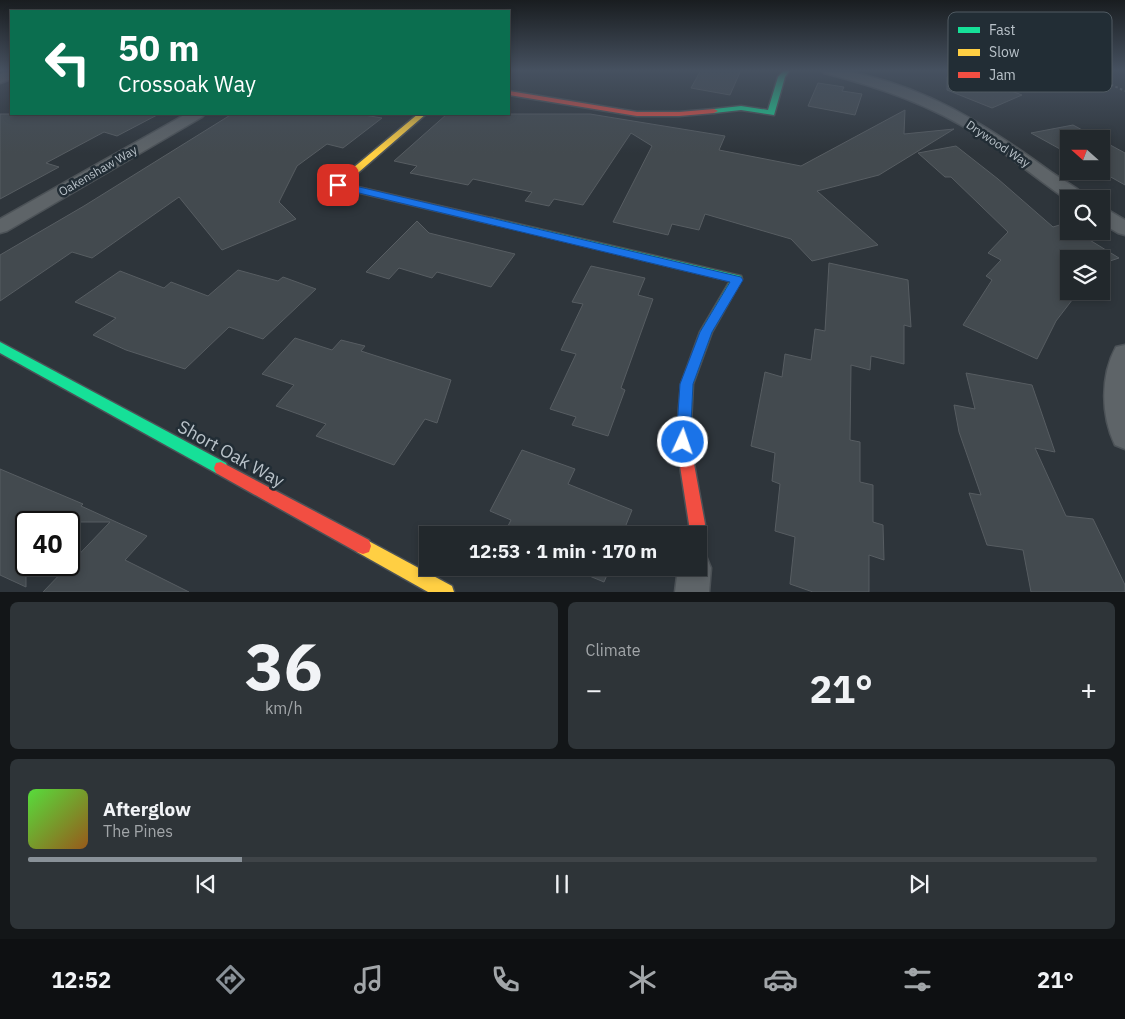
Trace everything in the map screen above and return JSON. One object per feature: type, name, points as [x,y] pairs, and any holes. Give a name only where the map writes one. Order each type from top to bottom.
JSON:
[{"type":"street","points":[[537,98],[637,114],[679,114],[741,108],[771,113],[776,98]]},
{"type":"street","name":"Drywood Way","points":[[919,98],[985,133],[1065,190]]},
{"type":"street","name":"Oakenshaw Way","points":[[0,227],[195,115]]},
{"type":"street","points":[[421,115],[338,185],[737,280],[706,332],[687,384],[683,442],[697,526]]},
{"type":"street","points":[[1110,220],[1125,229]]},
{"type":"street","name":"Short Oak Way","points":[[0,347],[446,592]]},
{"type":"street","points":[[1125,354],[1118,378],[1118,404],[1125,437]]},
{"type":"street","points":[[692,592],[693,576]]},
{"type":"building","points":[[812,98],[861,98],[855,115],[808,106]]},
{"type":"building","points":[[966,98],[1016,98],[992,108]]},
{"type":"building","points":[[905,110],[904,134],[954,129],[879,175],[817,191],[878,245],[812,261],[791,239],[705,214],[699,230],[672,224],[668,235],[613,222],[652,146],[631,133],[583,205],[554,199],[549,206],[525,201],[532,192],[473,179],[468,185],[410,173],[417,166],[394,161],[446,115],[590,114],[725,136],[719,150],[801,166]]},
{"type":"building","points":[[0,114],[157,115],[117,136],[104,132],[46,163],[59,167],[0,199]]},
{"type":"building","points":[[230,115],[364,115],[382,118],[343,148],[327,144],[297,166],[279,202],[296,219],[222,250],[179,197],[92,258],[72,252],[0,301],[0,255],[84,206]]},
{"type":"building","points":[[1073,125],[1082,130],[1060,130],[1060,149],[1031,133]]},
{"type":"building","points":[[1110,145],[1125,153],[1125,185],[1110,177]]},
{"type":"building","points":[[956,146],[998,179],[1053,227],[1060,225],[1060,240],[1090,240],[1106,250],[1060,250],[1060,300],[1072,300],[1056,321],[1037,359],[963,325],[992,280],[986,276],[1001,260],[988,253],[1008,232],[951,177],[945,177],[918,153]]},
{"type":"building","points":[[417,221],[429,233],[515,254],[491,287],[437,272],[432,278],[399,268],[389,279],[366,272]]},
{"type":"building","points":[[1110,252],[1119,258],[1110,261]]},
{"type":"building","points":[[829,263],[908,280],[911,327],[904,325],[904,364],[871,356],[870,370],[851,365],[850,440],[860,442],[860,482],[873,485],[873,522],[883,525],[884,560],[869,555],[869,592],[813,592],[790,584],[795,537],[775,531],[780,484],[772,481],[775,453],[751,446],[765,372],[782,377],[785,354],[811,360],[815,329],[825,331]]},
{"type":"building","points":[[591,266],[645,278],[638,295],[653,299],[621,388],[625,390],[608,436],[572,425],[576,417],[550,409],[576,354],[561,350],[583,304],[572,302]]},
{"type":"building","points":[[238,270],[278,281],[283,277],[316,289],[263,339],[229,327],[185,369],[126,350],[93,335],[116,318],[75,302],[120,271],[164,288],[171,282],[208,296]]},
{"type":"building","points":[[295,338],[332,350],[341,340],[365,346],[361,351],[451,380],[437,423],[425,419],[394,465],[316,436],[326,424],[276,406],[294,385],[262,374]]},
{"type":"building","points":[[966,373],[1032,385],[1055,452],[1035,448],[1066,516],[1093,519],[1125,585],[1125,592],[1031,592],[1023,550],[987,545],[969,493],[981,495],[959,432],[954,405],[975,409]]},
{"type":"building","points":[[522,450],[575,469],[568,484],[632,510],[626,526],[508,526],[511,520],[490,511]]},
{"type":"building","points":[[0,469],[83,504],[81,506],[147,536],[125,560],[189,592],[43,592],[58,576],[80,576],[80,553],[110,522],[80,522],[80,511],[15,511],[15,576],[26,576],[26,587],[0,575]]},
{"type":"building","points":[[589,576],[607,576],[604,582]]},
{"type":"traffic: fast","points":[[714,111],[741,108],[771,113],[776,98]]},
{"type":"traffic: fast","points":[[492,221],[737,279],[706,332],[687,384],[683,442],[685,453]]},
{"type":"traffic: fast","points":[[0,347],[221,468]]},
{"type":"traffic: slow","points":[[421,115],[338,185],[492,221]]},
{"type":"traffic: slow","points":[[363,546],[446,592]]},
{"type":"traffic: jam","points":[[537,98],[637,114],[679,114],[714,111]]},
{"type":"traffic: jam","points":[[685,453],[697,526]]},
{"type":"traffic: jam","points":[[221,468],[363,546]]},
{"type":"route","points":[[338,185],[737,280],[706,332],[687,384],[683,442]]}]
